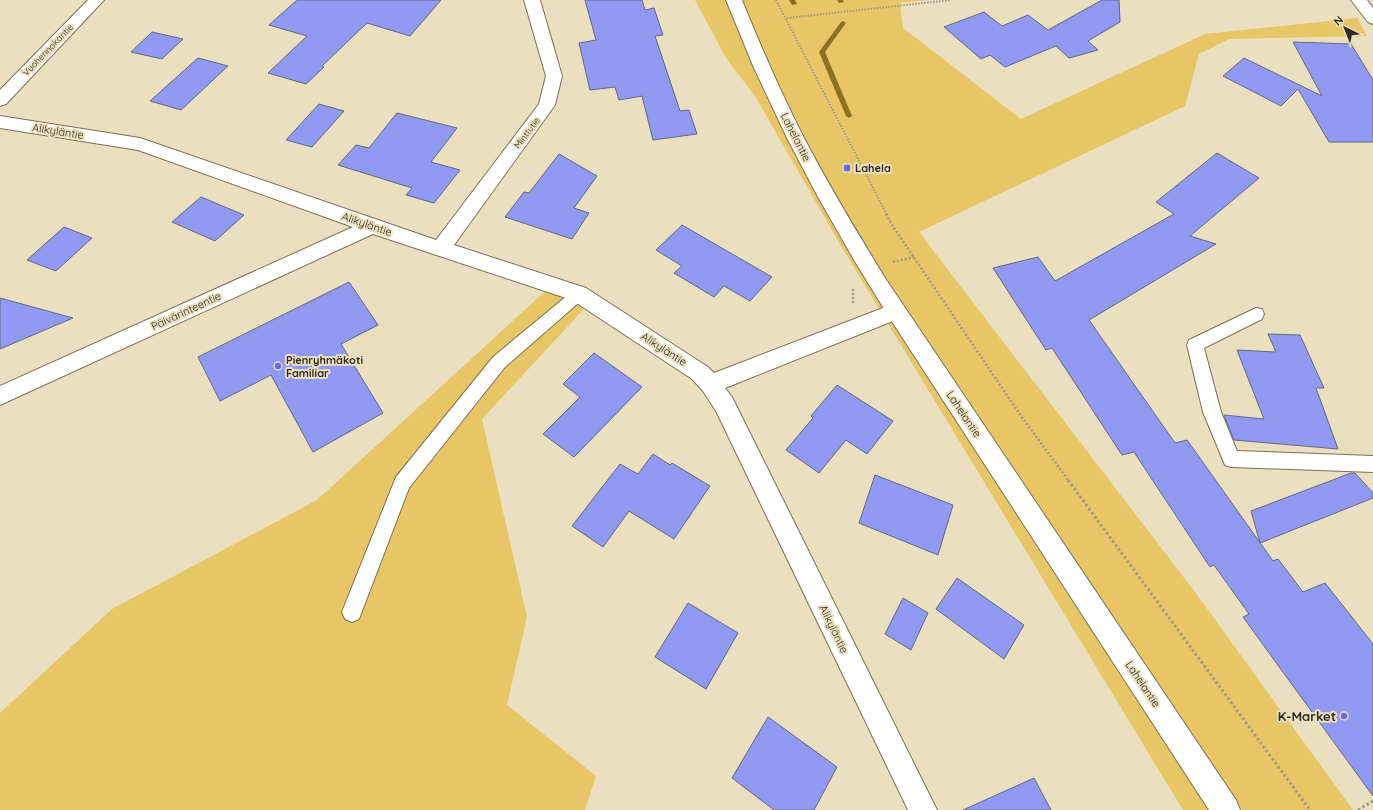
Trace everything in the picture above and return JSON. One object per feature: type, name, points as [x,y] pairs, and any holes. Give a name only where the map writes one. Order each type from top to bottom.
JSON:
[{"type":"street","name":"Vuohennokantie","points":[[0,100],[96,0]]},
{"type":"street","name":"Minttutie","points":[[441,248],[548,105],[554,76],[532,0]]},
{"type":"street","name":"Lahelantie","points":[[734,0],[767,79],[816,177],[896,311],[1226,810]]},
{"type":"street","points":[[1359,0],[1373,19]]},
{"type":"street","name":"Alikyläntie","points":[[0,122],[140,144],[372,226],[579,294],[700,373],[711,384],[724,404],[923,810]]},
{"type":"street","name":"Päivärinteentie","points":[[0,396],[372,226]]},
{"type":"street","points":[[711,384],[896,311]]},
{"type":"lane","points":[[352,612],[402,483],[499,362],[579,294]]},
{"type":"lane","points":[[1256,314],[1195,345],[1212,412],[1231,459],[1373,464]]},
{"type":"path","points":[[776,0],[892,225],[1021,416],[1310,810]]},
{"type":"path","points":[[786,18],[951,0]]},
{"type":"path","points":[[1358,810],[1373,801]]},
{"type":"shaded area","points":[[695,0],[926,0],[900,3],[903,28],[1021,119],[1205,34],[1357,18],[1367,36],[1229,39],[1199,54],[1185,106],[919,232],[1195,592],[1353,810],[1183,810],[844,251],[755,96],[726,58]]},
{"type":"shaded area","points":[[552,285],[593,299],[482,419],[527,617],[507,705],[596,776],[585,810],[0,810],[0,713],[112,609],[317,500]]},
{"type":"building","points":[[297,0],[441,0],[410,36],[367,23],[322,66],[324,67],[306,84],[268,73],[307,36],[269,25]]},
{"type":"building","points":[[585,0],[642,0],[645,10],[654,8],[663,35],[655,36],[680,111],[689,110],[697,134],[653,140],[642,96],[619,100],[615,87],[590,90],[579,43],[596,40]]},
{"type":"building","points":[[1102,0],[1119,0],[1120,22],[1088,41],[1098,50],[1069,58],[1056,46],[1005,67],[990,55],[981,59],[944,27],[984,12],[1002,26],[1028,15],[1048,30]]},
{"type":"building","points":[[152,32],[183,39],[162,59],[131,52]]},
{"type":"building","points":[[1293,42],[1351,44],[1373,80],[1373,142],[1329,142],[1298,89],[1281,106],[1223,76],[1244,58],[1322,96]]},
{"type":"building","points":[[198,58],[228,66],[181,110],[150,101]]},
{"type":"building","points":[[319,104],[344,111],[312,147],[286,140]]},
{"type":"building","points":[[397,113],[457,128],[431,162],[460,170],[434,203],[406,195],[412,188],[338,165],[356,145],[369,148]]},
{"type":"building","points":[[1217,153],[1259,178],[1190,236],[1216,244],[1089,320],[1175,443],[1187,440],[1273,561],[1278,559],[1303,592],[1325,583],[1373,644],[1373,796],[1243,617],[1249,614],[1214,565],[1210,567],[1134,452],[1122,455],[1052,348],[1046,350],[993,268],[1038,257],[1055,281],[1174,214],[1156,202]]},
{"type":"building","points":[[559,154],[597,176],[574,208],[589,213],[572,239],[505,217],[524,192],[529,193]]},
{"type":"building","points":[[201,197],[244,215],[215,241],[172,222]]},
{"type":"building","points":[[682,225],[772,277],[750,301],[724,286],[714,297],[674,273],[682,266],[656,250]]},
{"type":"building","points":[[64,227],[92,238],[56,271],[27,260]]},
{"type":"building","name":"Pienryhmäkoti Familiar","points":[[349,282],[378,325],[341,344],[383,413],[313,452],[271,375],[220,401],[198,357]]},
{"type":"building","points":[[0,298],[73,318],[0,349]]},
{"type":"building","points":[[1268,334],[1300,335],[1324,388],[1316,388],[1338,449],[1234,440],[1224,415],[1264,419],[1237,350],[1276,352]]},
{"type":"building","points":[[594,353],[642,387],[574,457],[543,434],[580,397],[563,384]]},
{"type":"building","points":[[837,385],[893,421],[867,454],[846,440],[819,473],[786,450],[813,418],[811,416]]},
{"type":"building","points":[[653,454],[670,465],[672,463],[710,486],[674,539],[629,511],[603,547],[572,526],[620,464],[638,474]]},
{"type":"building","points":[[1351,473],[1355,473],[1373,493],[1373,498],[1260,543],[1251,511]]},
{"type":"building","points":[[875,475],[953,505],[938,555],[859,523]]},
{"type":"building","points":[[957,578],[1024,625],[1004,659],[936,609]]},
{"type":"building","points":[[903,598],[928,613],[911,650],[885,634]]},
{"type":"building","points":[[688,603],[738,633],[706,689],[655,657]]},
{"type":"building","points":[[768,717],[837,767],[814,810],[774,810],[732,778]]},
{"type":"building","points":[[1034,778],[1051,810],[963,810]]},
{"type":"waterway","points":[[792,0],[794,4]]},
{"type":"waterway","points":[[843,23],[822,52],[849,116]]},
{"type":"place","name":"Lahela","points":[[847,168]]},
{"type":"place","name":"Pienryhmäkoti Familiar","points":[[278,366]]},
{"type":"place","name":"K-Market","points":[[1344,716]]}]
